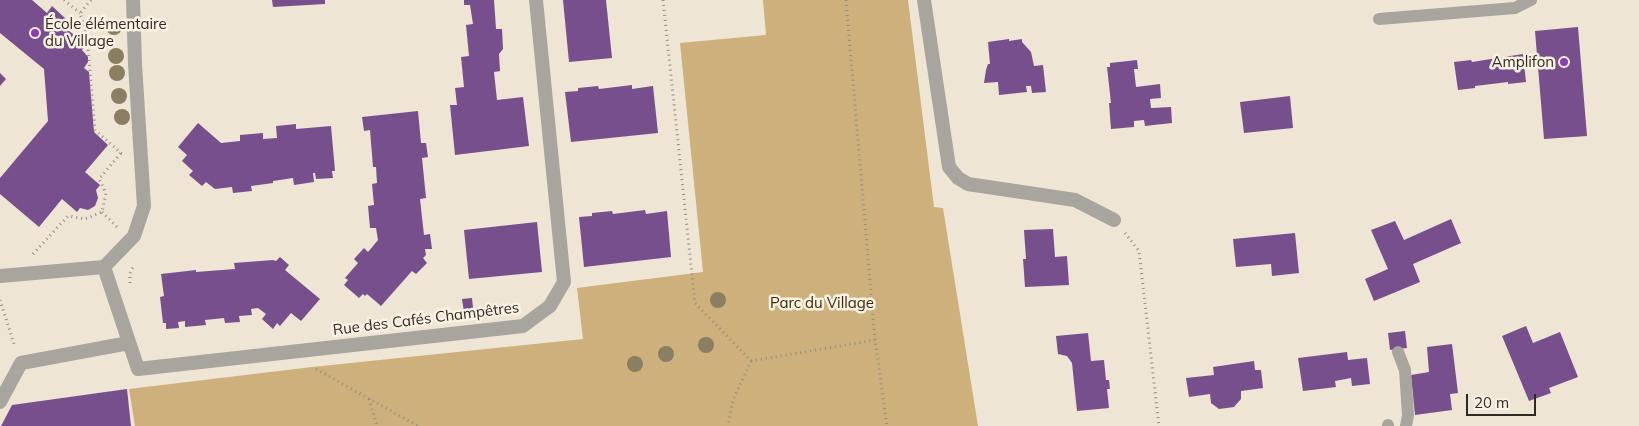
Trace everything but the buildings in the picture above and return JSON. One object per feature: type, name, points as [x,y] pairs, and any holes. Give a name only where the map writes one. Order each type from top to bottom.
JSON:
[{"type":"street","points":[[0,276],[104,267],[134,236],[144,206],[133,0]]},
{"type":"street","name":"Rue des Cafés Champêtres","points":[[129,343],[138,369],[523,326],[550,306],[564,282],[536,0]]},
{"type":"street","points":[[924,0],[949,167],[958,178],[968,184],[1075,200],[1114,220]]},
{"type":"street","points":[[0,402],[20,362],[129,343],[104,267]]},
{"type":"lane","points":[[1379,19],[1515,8],[1531,0]]},
{"type":"lane","points":[[1398,352],[1404,370],[1408,415],[1406,426]]},
{"type":"path","points":[[64,0],[80,13],[87,36],[95,130],[128,159]]},
{"type":"path","points":[[80,13],[91,0]]},
{"type":"path","points":[[663,0],[695,303],[751,361]]},
{"type":"path","points":[[846,0],[875,340],[886,426]]},
{"type":"path","points":[[40,256],[30,257],[68,216],[86,219],[102,212],[106,193],[99,179],[121,153]]},
{"type":"path","points":[[1114,220],[1139,251],[1159,426]]},
{"type":"path","points":[[0,300],[20,362]]},
{"type":"path","points":[[751,361],[875,340]]},
{"type":"path","points":[[310,350],[312,367],[418,426]]},
{"type":"path","points":[[728,426],[733,400],[751,361]]},
{"type":"path","points":[[368,398],[377,426]]},
{"type":"green space","name":"Parc du Village","points":[[763,0],[908,0],[934,207],[943,208],[978,426],[135,426],[129,389],[312,367],[583,339],[577,288],[703,272],[680,43],[766,35]]},
{"type":"place","name":"École élémentaire du Village","points":[[35,33]]},
{"type":"place","name":"Amplifon","points":[[1564,62]]}]
